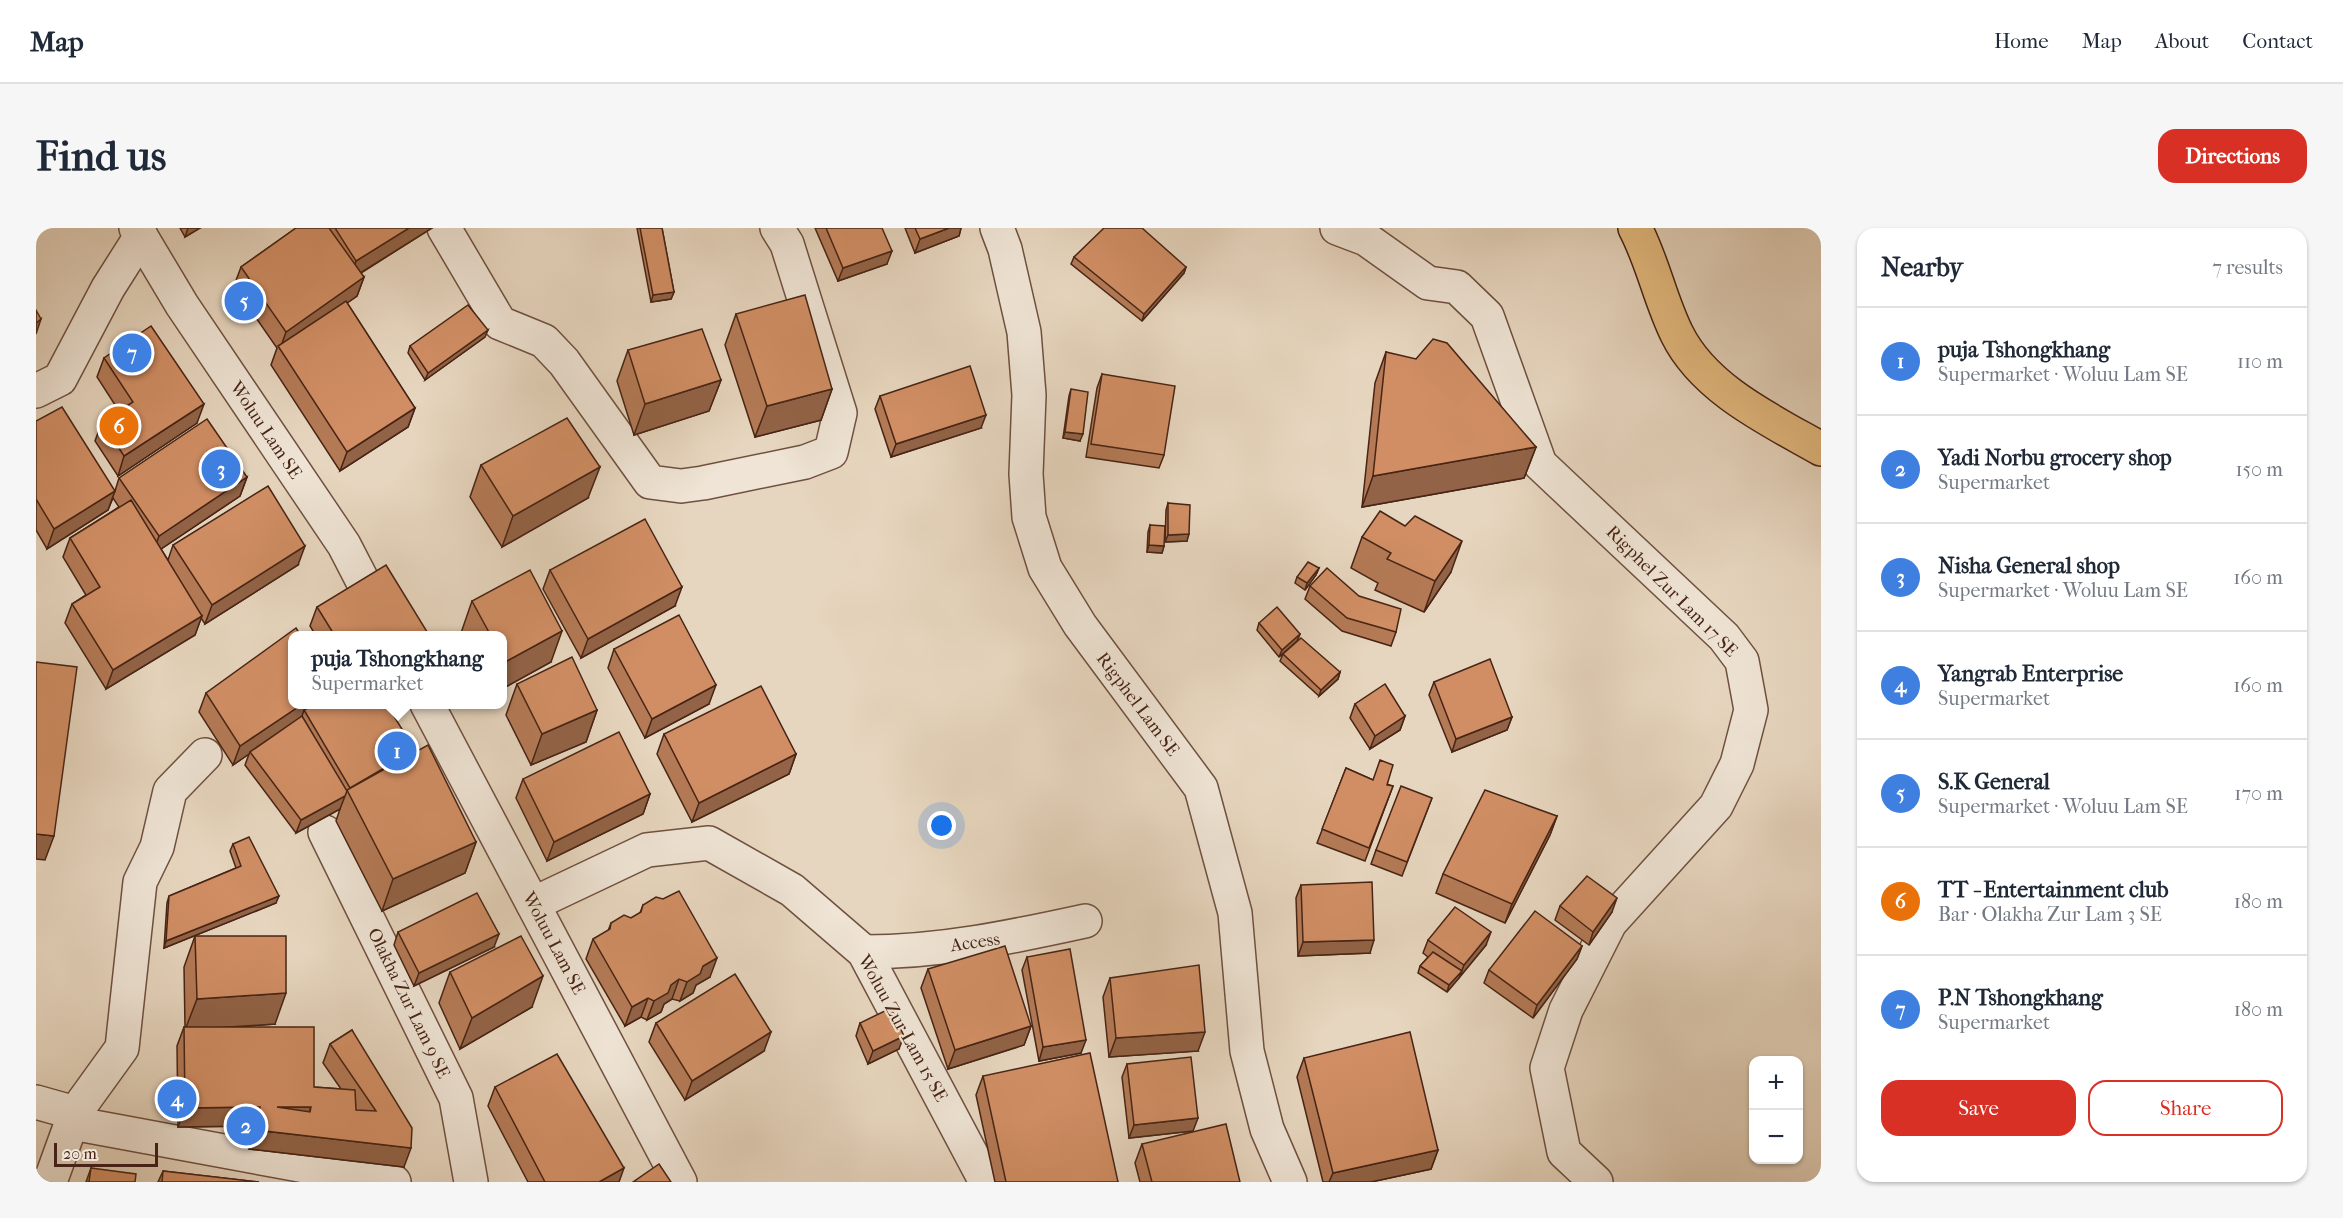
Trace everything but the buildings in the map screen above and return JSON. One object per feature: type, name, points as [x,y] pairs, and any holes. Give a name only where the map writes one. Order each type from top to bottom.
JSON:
[{"type":"main road","points":[[1635,228],[1647,251],[1677,334],[1708,375],[1739,400],[1821,449]]},
{"type":"street","points":[[444,228],[500,323],[544,341],[564,362],[650,482],[681,486],[805,462],[831,452],[840,413],[787,244],[777,228]]},
{"type":"street","name":"Rigphel Lam SE","points":[[997,228],[1005,249],[1024,332],[1029,395],[1026,474],[1029,517],[1045,568],[1080,625],[1201,788],[1235,913],[1247,1051],[1267,1129],[1290,1182]]},
{"type":"street","name":"Rigphel Zur Lam 17 SE","points":[[1337,228],[1366,239],[1428,282],[1457,287],[1487,316],[1540,464],[1724,636],[1743,661],[1751,710],[1737,764],[1716,806],[1610,923],[1566,1011],[1547,1068],[1564,1152],[1596,1182]]},
{"type":"street","points":[[36,390],[60,379],[139,232]]},
{"type":"street","name":"Woluu Lam SE","points":[[139,232],[182,305],[344,545],[388,631]]},
{"type":"street","name":"Woluu Lam SE","points":[[429,709],[680,1182]]},
{"type":"street","points":[[50,1182],[75,1113],[122,1048],[140,882],[157,847],[170,791],[205,755]]},
{"type":"street","name":"Olakha Zur Lam 9 SE","points":[[325,832],[456,1098],[471,1182]]},
{"type":"street","name":"Woluu Zur Lam 15 SE","points":[[533,904],[647,850],[709,843],[792,890],[864,952],[986,1182]]},
{"type":"street","name":"Access","points":[[864,952],[907,951],[983,943],[1085,921]]},
{"type":"street","points":[[36,1102],[75,1113],[83,1125],[321,1169],[374,1175],[394,1182]]},
{"type":"place","name":"S.K General","points":[[244,301]]},
{"type":"place","name":"P.N Tshongkhang","points":[[132,353]]},
{"type":"place","name":"TT - Entertainment club","points":[[119,426]]},
{"type":"place","name":"Nisha General shop","points":[[221,469]]},
{"type":"place","name":"puja Tshongkhang","points":[[397,751]]},
{"type":"place","name":"Yangrab Enterprise","points":[[177,1099]]},
{"type":"place","name":"Yadi Norbu grocery shop","points":[[246,1126]]}]
